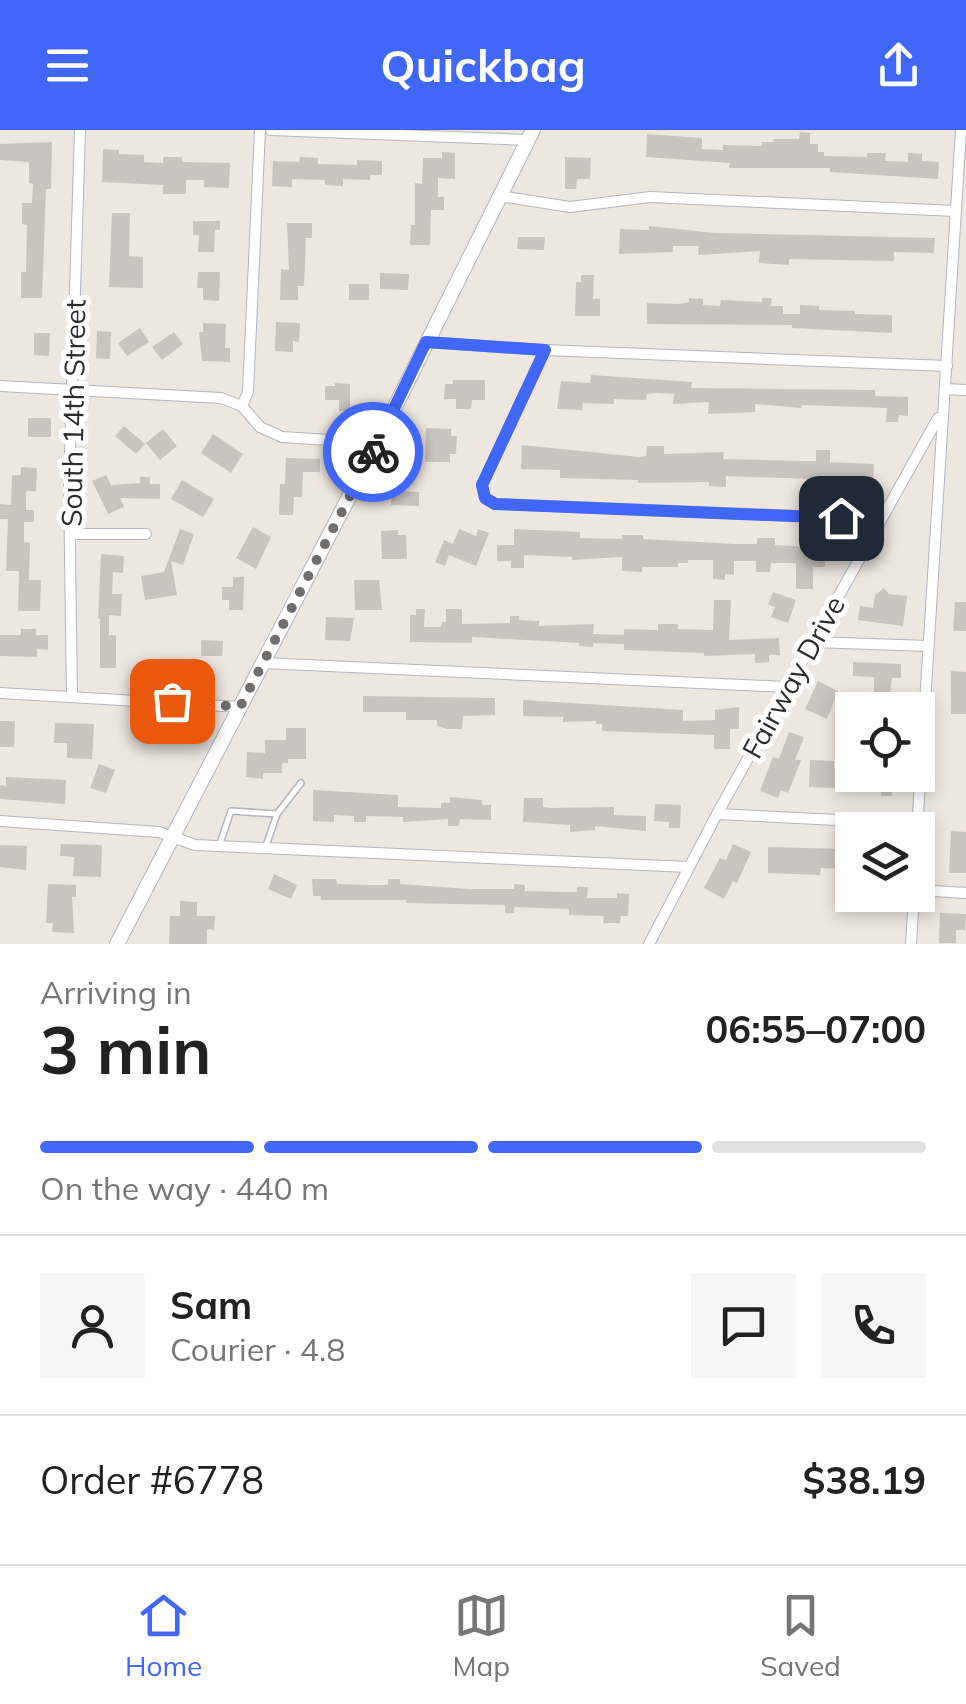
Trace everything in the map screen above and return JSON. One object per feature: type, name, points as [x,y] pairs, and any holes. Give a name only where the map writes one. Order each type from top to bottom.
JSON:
[{"type":"street","name":"South 14th Street","points":[[72,696],[72,390],[80,130]]},
{"type":"street","points":[[242,406],[248,392],[260,130]]},
{"type":"street","points":[[117,944],[378,443],[530,135],[272,130]]},
{"type":"street","points":[[918,812],[941,412],[963,132]]},
{"type":"street","points":[[500,196],[570,207],[650,197],[956,211]]},
{"type":"street","points":[[426,342],[947,366]]},
{"type":"street","points":[[545,350],[482,485],[485,498],[495,504],[880,519]]},
{"type":"street","points":[[0,386],[221,398],[242,406],[260,427],[282,437],[378,443]]},
{"type":"street","points":[[945,389],[966,390]]},
{"type":"street","name":"Fairway Drive","points":[[649,944],[941,412]]},
{"type":"street","points":[[70,534],[146,534]]},
{"type":"street","points":[[813,642],[928,646]]},
{"type":"street","points":[[262,664],[787,687]]},
{"type":"street","points":[[0,693],[240,707]]},
{"type":"street","points":[[717,814],[835,822]]},
{"type":"street","points":[[0,822],[159,832],[195,845],[689,867]]},
{"type":"street","points":[[935,893],[966,893]]},
{"type":"street","points":[[911,944],[914,912]]},
{"type":"lane","points":[[265,848],[278,814],[301,782]]},
{"type":"lane","points":[[219,846],[231,811],[278,814]]},
{"type":"building","points":[[800,132],[810,133],[810,144],[818,144],[818,152],[824,152],[824,156],[867,157],[867,153],[886,153],[885,161],[908,162],[908,153],[922,154],[922,161],[939,162],[938,179],[830,172],[830,168],[729,168],[730,163],[646,157],[647,134],[702,138],[702,149],[723,150],[723,145],[762,146],[762,142],[774,139],[799,139]]},
{"type":"building","points":[[52,142],[42,298],[21,298],[27,225],[22,224],[22,203],[32,203],[33,184],[29,183],[29,162],[0,160],[0,144]]},
{"type":"building","points":[[103,149],[144,155],[144,162],[163,163],[163,157],[182,157],[182,162],[230,163],[229,188],[204,187],[204,180],[186,180],[186,194],[163,194],[163,185],[102,182]]},
{"type":"building","points":[[442,152],[455,153],[455,179],[438,178],[438,197],[444,197],[444,210],[431,210],[430,245],[410,245],[411,225],[415,225],[415,183],[422,184],[423,158],[442,158]]},
{"type":"building","points":[[300,157],[318,158],[318,164],[382,161],[382,175],[370,175],[370,180],[343,179],[343,186],[325,185],[325,180],[292,179],[292,187],[272,186],[273,161],[299,162]]},
{"type":"building","points":[[565,157],[591,158],[590,179],[577,179],[576,189],[565,189]]},
{"type":"building","points":[[112,213],[130,213],[129,256],[143,257],[143,288],[109,287]]},
{"type":"building","points":[[193,221],[220,221],[220,230],[215,230],[214,252],[198,252],[199,235],[193,235]]},
{"type":"building","points":[[287,223],[312,223],[312,238],[306,238],[304,286],[298,286],[298,300],[280,300],[281,269],[289,270]]},
{"type":"building","points":[[649,226],[715,233],[935,238],[934,253],[894,252],[894,261],[789,259],[789,265],[759,263],[760,251],[698,255],[699,246],[673,246],[673,252],[619,254],[620,229],[649,230]]},
{"type":"building","points":[[518,237],[545,237],[544,250],[517,249]]},
{"type":"building","points":[[198,272],[220,272],[219,301],[203,300],[203,288],[197,288]]},
{"type":"building","points":[[380,273],[409,274],[408,290],[380,289]]},
{"type":"building","points":[[581,275],[594,275],[593,299],[600,299],[600,316],[575,316],[576,282],[581,282]]},
{"type":"building","points":[[349,284],[369,284],[369,300],[349,300]]},
{"type":"building","points":[[689,298],[703,299],[703,305],[720,306],[721,300],[762,302],[762,298],[772,298],[771,306],[783,306],[783,314],[800,314],[800,305],[855,314],[892,315],[892,333],[792,325],[647,324],[647,303],[680,304],[689,302]]},
{"type":"building","points":[[276,322],[300,323],[299,342],[293,341],[293,352],[275,351]]},
{"type":"building","points":[[203,323],[226,324],[225,348],[230,348],[230,362],[202,361],[199,332],[203,332]]},
{"type":"building","points":[[140,328],[149,342],[127,356],[118,343]]},
{"type":"building","points":[[97,331],[111,332],[110,359],[96,358]]},
{"type":"building","points":[[174,332],[183,344],[162,360],[152,347]]},
{"type":"building","points":[[34,333],[50,333],[49,356],[34,355]]},
{"type":"building","points":[[591,375],[692,382],[691,388],[875,390],[875,396],[908,397],[908,416],[899,415],[898,422],[886,422],[887,408],[755,404],[755,412],[708,414],[709,402],[673,404],[674,394],[656,393],[647,394],[646,400],[614,399],[614,404],[583,403],[582,410],[557,409],[561,381],[590,383]]},
{"type":"building","points":[[453,380],[485,380],[485,400],[472,400],[471,409],[456,409],[456,399],[444,399],[445,384],[453,384]]},
{"type":"building","points":[[350,384],[350,412],[339,411],[339,400],[325,400],[325,386]]},
{"type":"building","points":[[28,418],[51,418],[51,437],[28,437]]},
{"type":"building","points":[[124,426],[145,444],[136,454],[115,436]]},
{"type":"building","points":[[426,428],[451,429],[451,436],[457,436],[456,454],[450,454],[450,462],[425,462]]},
{"type":"building","points":[[163,429],[177,446],[160,460],[146,443]]},
{"type":"building","points":[[213,434],[243,454],[231,473],[201,453]]},
{"type":"building","points":[[522,445],[639,457],[646,456],[647,446],[664,446],[664,454],[724,452],[723,459],[798,461],[816,461],[816,450],[830,450],[830,462],[874,464],[873,483],[830,481],[829,488],[817,488],[817,479],[726,476],[726,487],[709,486],[709,482],[560,478],[560,470],[521,469]]},
{"type":"building","points":[[286,458],[320,459],[320,472],[303,472],[302,497],[294,497],[293,515],[279,515],[280,484],[285,484]]},
{"type":"building","points":[[21,467],[37,468],[36,491],[26,491],[26,510],[34,510],[34,522],[24,522],[24,542],[30,543],[29,580],[41,580],[40,611],[18,611],[19,571],[6,571],[8,519],[0,519],[0,504],[11,505],[12,475],[21,475]]},
{"type":"building","points":[[106,475],[111,485],[140,483],[140,477],[150,477],[150,484],[160,484],[160,499],[120,498],[124,507],[108,514],[92,481]]},
{"type":"building","points":[[182,480],[214,499],[203,517],[171,499]]},
{"type":"building","points":[[392,491],[419,492],[419,506],[391,505]]},
{"type":"building","points":[[253,527],[271,537],[256,569],[236,558]]},
{"type":"building","points":[[180,529],[194,534],[183,565],[171,561],[177,595],[145,600],[141,576],[164,572]]},
{"type":"building","points":[[459,529],[476,536],[478,529],[489,533],[476,566],[449,555],[445,566],[435,562],[444,540],[453,544]]},
{"type":"building","points":[[514,529],[580,532],[580,538],[643,535],[643,539],[735,544],[757,544],[757,538],[775,538],[775,545],[826,548],[825,567],[813,567],[813,589],[796,589],[796,563],[771,563],[770,572],[756,572],[756,561],[734,561],[734,575],[725,574],[725,580],[713,579],[713,560],[688,560],[678,563],[678,567],[642,567],[642,572],[622,571],[622,557],[572,560],[524,555],[524,568],[511,568],[511,561],[497,561],[497,545],[514,545]]},
{"type":"building","points":[[398,530],[398,535],[406,535],[407,559],[382,559],[381,531]]},
{"type":"building","points":[[101,554],[124,556],[123,573],[113,572],[112,594],[122,594],[121,616],[109,615],[109,635],[116,635],[116,668],[100,668]]},
{"type":"building","points":[[233,577],[244,577],[243,610],[229,610],[229,600],[222,600],[222,587],[233,587]]},
{"type":"building","points":[[354,580],[379,580],[382,610],[355,610]]},
{"type":"building","points":[[884,588],[889,594],[907,596],[903,626],[858,620],[860,606],[873,608],[875,595]]},
{"type":"building","points":[[773,592],[796,600],[788,623],[771,617],[775,607],[768,605]]},
{"type":"building","points":[[714,600],[731,600],[729,640],[779,638],[780,655],[769,655],[769,662],[755,663],[755,654],[704,656],[624,650],[624,644],[593,643],[593,647],[472,637],[472,643],[410,642],[410,615],[416,615],[416,609],[425,609],[424,627],[441,627],[446,622],[446,609],[462,609],[462,624],[510,623],[510,616],[519,616],[519,620],[539,621],[539,626],[594,624],[593,634],[624,635],[624,629],[658,630],[658,624],[713,630]]},
{"type":"building","points":[[955,602],[966,602],[966,631],[953,631]]},
{"type":"building","points":[[326,617],[354,618],[350,641],[325,640]]},
{"type":"building","points":[[21,629],[36,629],[36,635],[48,635],[48,650],[37,649],[37,657],[0,656],[0,635],[21,635]]},
{"type":"building","points":[[201,640],[223,641],[222,656],[201,656]]},
{"type":"building","points":[[853,662],[901,664],[901,678],[892,678],[890,692],[874,692],[874,677],[853,676]]},
{"type":"building","points":[[951,671],[966,672],[966,714],[951,714]]},
{"type":"building","points":[[818,681],[838,691],[827,719],[805,709]]},
{"type":"building","points":[[363,696],[495,698],[495,715],[463,716],[462,729],[447,729],[437,726],[437,720],[406,720],[406,712],[363,712]]},
{"type":"building","points":[[523,700],[683,710],[683,721],[715,720],[715,710],[739,707],[739,729],[730,729],[730,749],[714,749],[714,735],[602,731],[602,724],[596,721],[563,722],[563,717],[523,716]]},
{"type":"building","points":[[0,721],[15,721],[14,747],[0,747]]},
{"type":"building","points":[[55,723],[94,724],[92,759],[67,758],[67,743],[54,743]]},
{"type":"building","points":[[286,728],[306,728],[306,759],[288,759],[288,763],[282,763],[282,773],[263,773],[263,779],[246,777],[247,752],[265,753],[265,740],[286,740]]},
{"type":"building","points":[[789,732],[804,737],[795,760],[801,760],[788,793],[781,790],[778,798],[760,791],[773,757],[779,759]]},
{"type":"building","points":[[810,760],[834,761],[835,788],[809,787]]},
{"type":"building","points":[[99,764],[115,770],[106,793],[90,788]]},
{"type":"building","points":[[6,777],[66,780],[65,804],[0,799],[0,785],[6,786]]},
{"type":"building","points":[[313,790],[398,795],[398,807],[441,808],[441,803],[450,803],[450,797],[482,800],[482,805],[491,805],[491,820],[460,819],[459,826],[448,826],[448,819],[403,822],[403,817],[366,816],[366,822],[354,822],[354,816],[334,815],[334,822],[313,821]]},
{"type":"building","points":[[524,798],[543,798],[543,807],[550,808],[614,807],[614,815],[646,816],[646,831],[595,826],[595,830],[570,832],[570,825],[523,822]]},
{"type":"building","points":[[655,804],[681,805],[680,828],[654,821]]},
{"type":"building","points":[[951,831],[966,832],[966,873],[949,873]]},
{"type":"building","points":[[61,844],[102,845],[101,877],[73,876],[74,857],[60,856]]},
{"type":"building","points":[[733,844],[751,852],[737,883],[733,881],[724,899],[704,888],[720,858],[726,860]]},
{"type":"building","points":[[0,845],[27,846],[26,870],[0,867]]},
{"type":"building","points":[[768,847],[835,849],[835,868],[821,868],[820,875],[768,873]]},
{"type":"building","points":[[274,874],[297,885],[291,899],[268,889]]},
{"type":"building","points":[[312,879],[336,879],[337,884],[388,885],[388,879],[400,879],[400,884],[469,889],[514,889],[514,884],[525,885],[525,891],[577,892],[577,887],[588,887],[587,898],[629,894],[628,916],[621,916],[620,923],[603,923],[604,916],[569,915],[569,909],[514,907],[514,913],[505,913],[505,905],[321,900],[321,896],[313,896]]},
{"type":"building","points":[[48,884],[76,885],[76,897],[72,897],[74,933],[52,932],[53,923],[46,923]]},
{"type":"building","points":[[180,901],[197,902],[197,916],[215,916],[214,930],[207,929],[207,944],[169,944],[170,916],[180,916]]},
{"type":"building","points":[[940,913],[966,914],[965,930],[956,930],[956,943],[939,943]]},
{"type":"way so far","points":[[172,701],[240,707],[373,452]]},
{"type":"route","points":[[373,452],[426,342],[545,350],[482,485],[485,498],[495,504],[841,518]]}]
